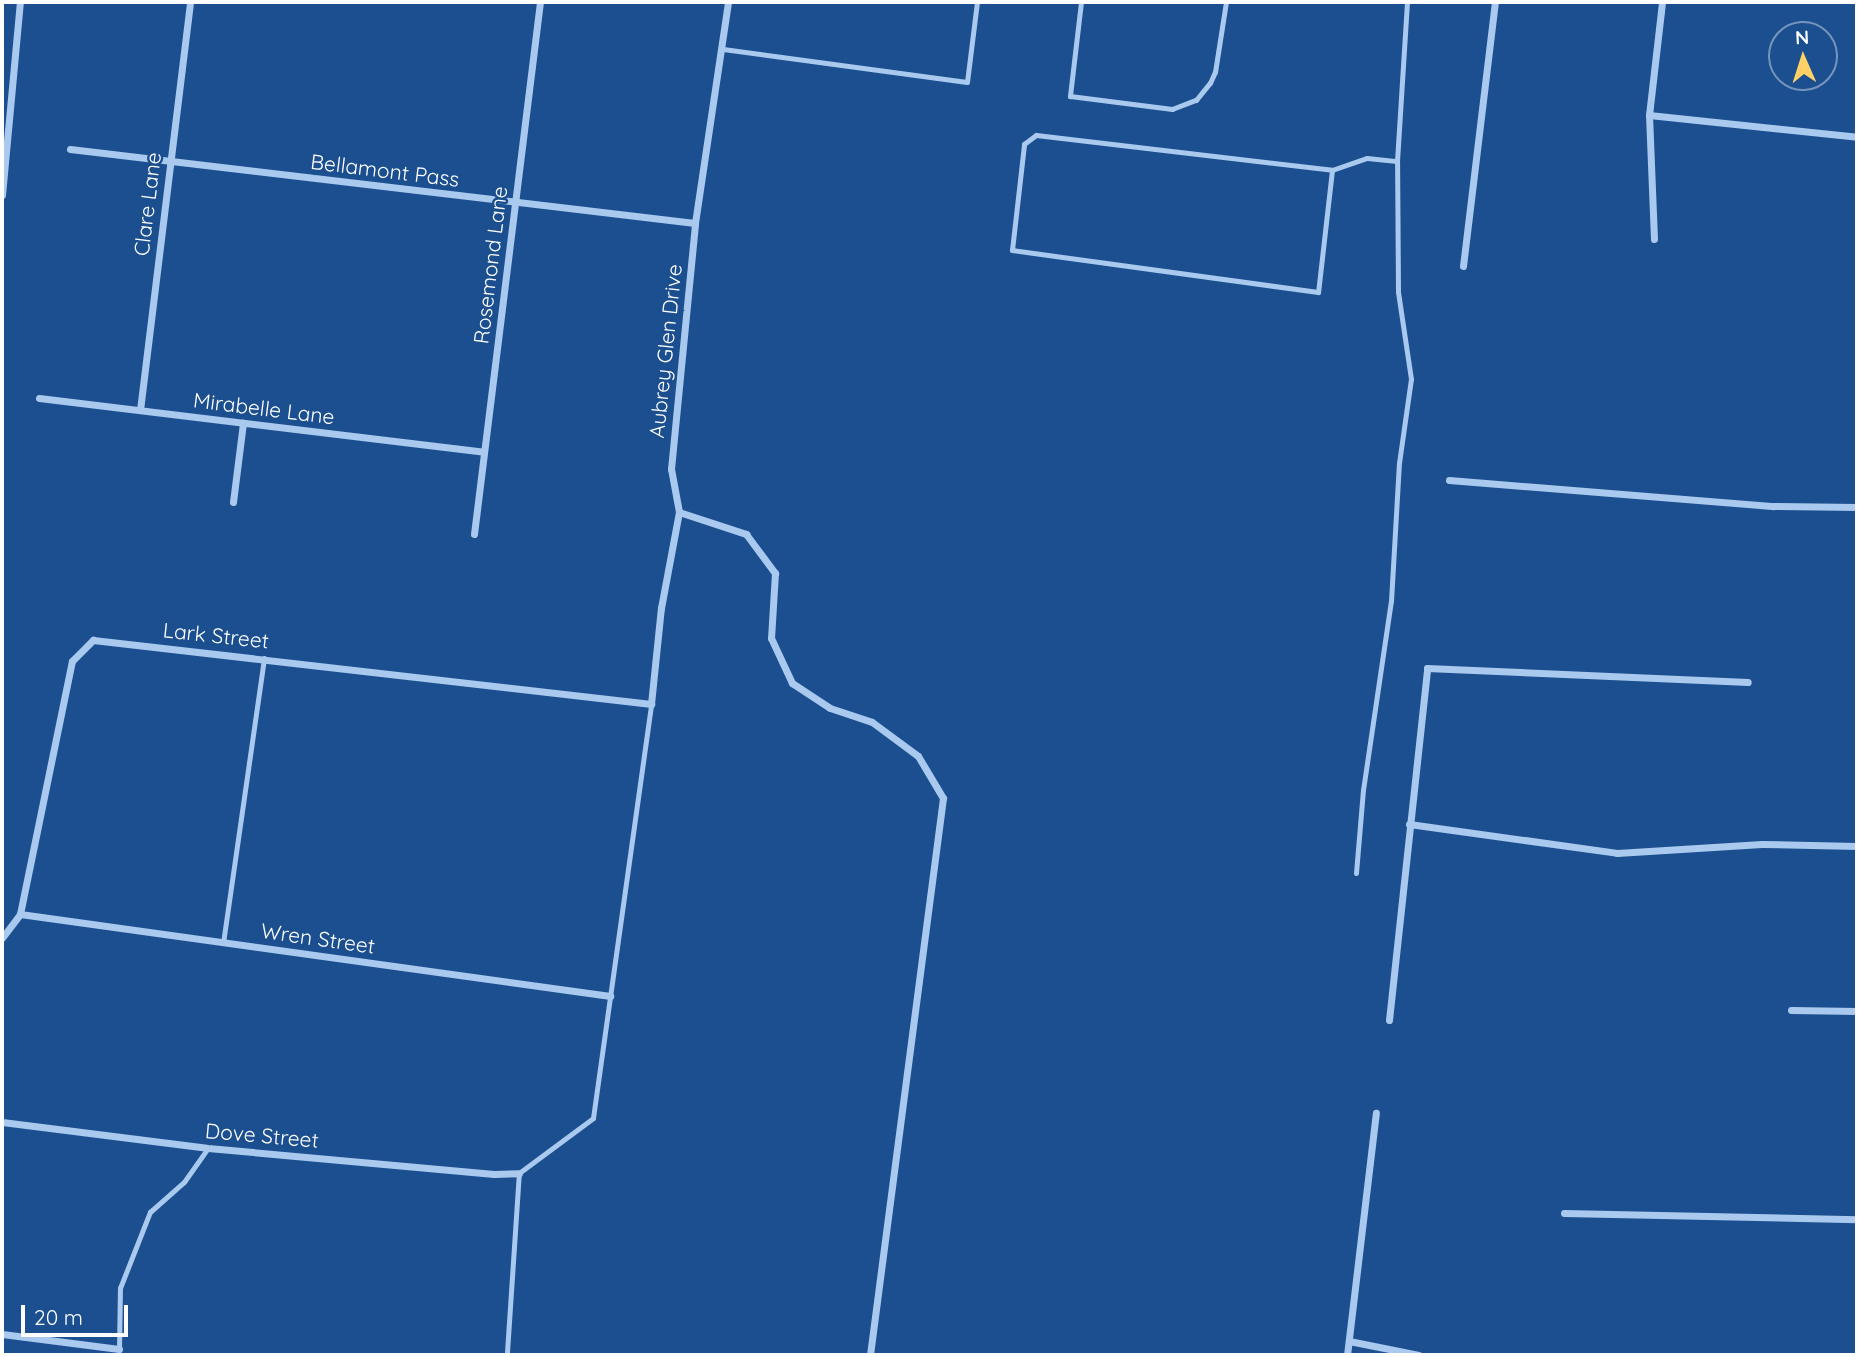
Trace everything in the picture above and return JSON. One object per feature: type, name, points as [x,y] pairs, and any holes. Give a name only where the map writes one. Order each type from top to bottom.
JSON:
[{"type":"street","points":[[2,195],[20,2]]},
{"type":"street","name":"Clare Lane","points":[[139,410],[190,2]]},
{"type":"street","name":"Rosemond Lane","points":[[474,534],[540,2]]},
{"type":"street","name":"Aubrey Glen Drive","points":[[651,704],[662,608],[679,512],[671,468],[695,223],[728,2]]},
{"type":"street","points":[[1462,267],[1495,2]]},
{"type":"street","points":[[1654,239],[1649,115],[1662,2]]},
{"type":"street","points":[[1649,115],[1857,137]]},
{"type":"street","name":"Bellamont Pass","points":[[70,149],[695,223]]},
{"type":"street","name":"Mirabelle Lane","points":[[38,398],[484,452]]},
{"type":"street","points":[[233,502],[243,423]]},
{"type":"street","points":[[1449,480],[1774,506],[1857,508]]},
{"type":"street","points":[[679,512],[746,534],[775,573],[771,638],[792,683],[830,708],[872,722],[918,756],[943,798],[870,1355]]},
{"type":"street","name":"Lark Street","points":[[2,938],[20,914],[72,661],[93,640],[264,657],[651,704]]},
{"type":"street","points":[[1389,1020],[1427,668],[1748,682]]},
{"type":"street","points":[[1409,824],[1617,852],[1762,844],[1857,846]]},
{"type":"street","name":"Wren Street","points":[[20,914],[610,996]]},
{"type":"street","points":[[1791,1010],[1857,1011]]},
{"type":"street","points":[[1347,1355],[1376,1113]]},
{"type":"street","name":"Dove Street","points":[[2,1122],[208,1148],[495,1174],[519,1173]]},
{"type":"street","points":[[1564,1213],[1857,1219]]},
{"type":"street","points":[[2,1334],[119,1349]]},
{"type":"street","points":[[1349,1341],[1419,1355]]},
{"type":"lane","points":[[723,49],[967,82],[977,2]]},
{"type":"lane","points":[[1081,2],[1070,96],[1172,109],[1196,100],[1210,83],[1215,72],[1226,2]]},
{"type":"lane","points":[[1356,873],[1367,762],[1391,601],[1399,463],[1411,379],[1398,292],[1397,161],[1407,2]]},
{"type":"lane","points":[[1332,170],[1318,292],[1012,250],[1024,144],[1037,135],[1332,170],[1367,159],[1397,161]]},
{"type":"lane","points":[[223,943],[264,657]]},
{"type":"lane","points":[[507,1353],[519,1173],[593,1118],[651,704]]},
{"type":"lane","points":[[119,1349],[120,1288],[150,1212],[184,1182],[208,1148]]}]
